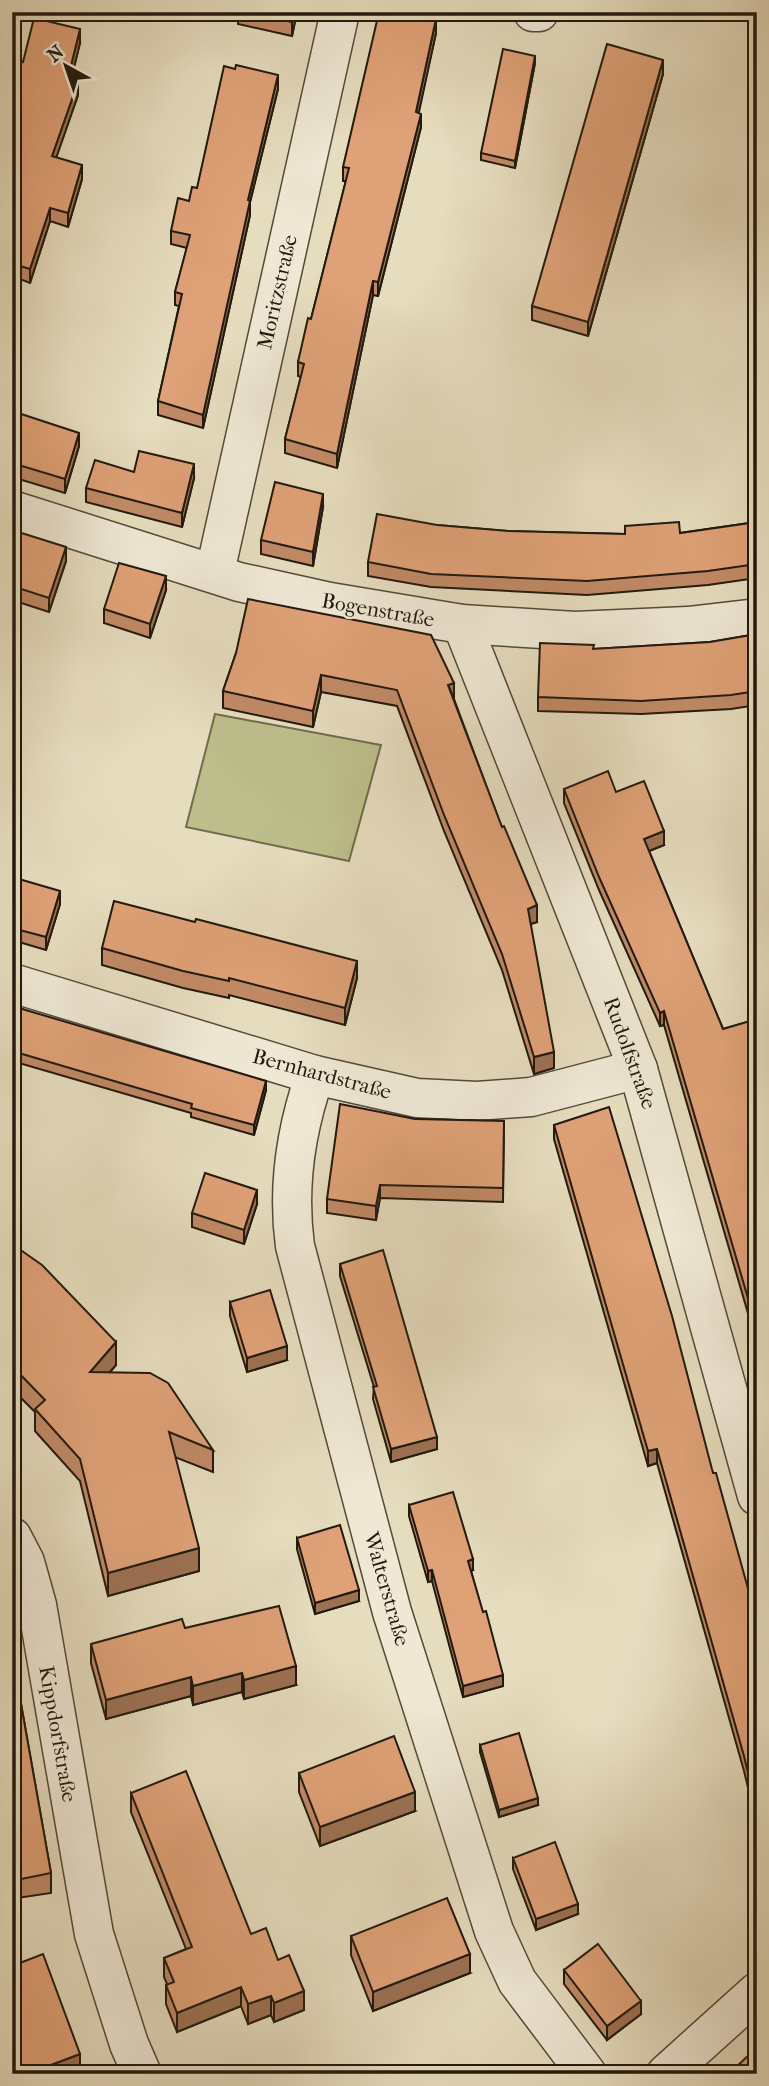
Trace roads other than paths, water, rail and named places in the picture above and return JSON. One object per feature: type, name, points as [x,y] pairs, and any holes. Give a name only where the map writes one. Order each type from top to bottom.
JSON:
[{"type":"street","name":"Moritzstraße","points":[[215,572],[340,12]]},
{"type":"street","points":[[533,12],[538,12]]},
{"type":"street","name":"Bogenstraße","points":[[12,510],[215,572],[239,582],[330,603],[462,624],[575,631],[688,626],[757,618]]},
{"type":"street","name":"Rudolfstraße","points":[[462,624],[638,1069],[757,1496]]},
{"type":"street","name":"Bernhardstraße","points":[[12,983],[315,1075],[417,1098],[477,1101],[531,1097],[638,1069]]},
{"type":"street","name":"Walterstraße","points":[[315,1075],[300,1116],[292,1176],[291,1214],[295,1247],[348,1452],[392,1612],[494,1931],[517,1981],[587,2074]]},
{"type":"street","name":"Kippdorfstraße","points":[[12,1537],[25,1562],[37,1605],[94,1934],[129,2044],[142,2074]]},
{"type":"street","points":[[666,2074],[757,1992]]}]
